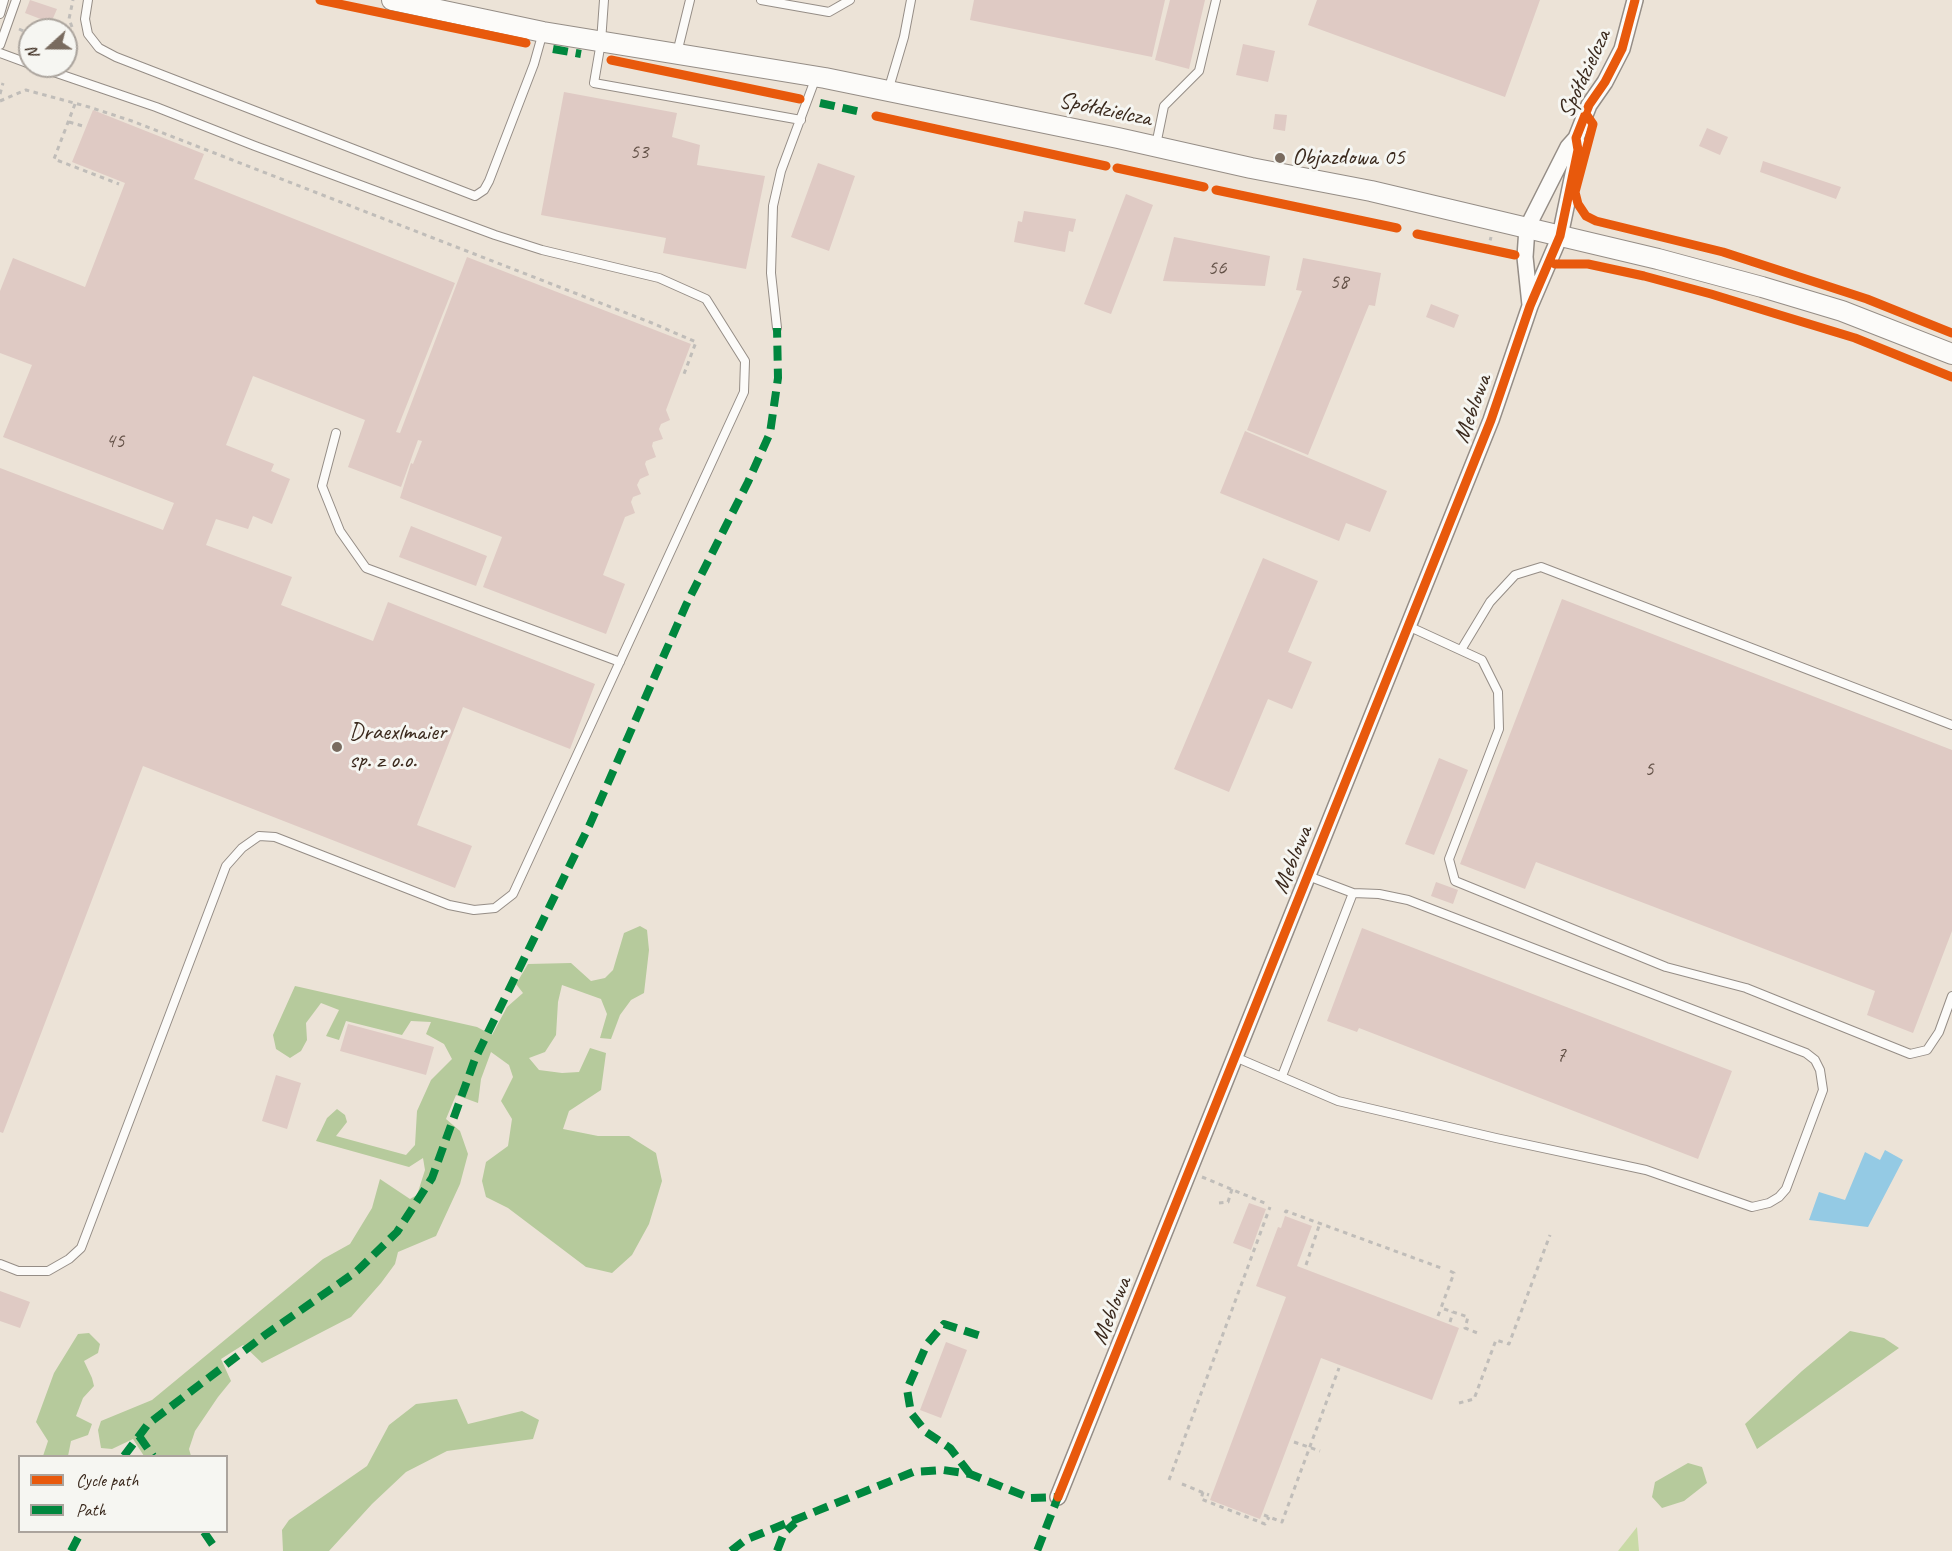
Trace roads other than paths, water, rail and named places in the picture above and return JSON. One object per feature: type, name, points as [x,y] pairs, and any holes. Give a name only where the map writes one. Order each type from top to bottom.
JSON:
[{"type":"street","name":"Spółdzielcza","points":[[392,0],[543,32],[888,91],[1251,168],[1371,191],[1560,236],[1578,150],[1576,138],[1589,105],[1605,82],[1622,49],[1635,0]]},
{"type":"street","points":[[1530,306],[1525,257],[1527,228],[1568,147],[1576,138]]},
{"type":"street","points":[[1560,236],[1773,290],[1842,311],[1952,354]]},
{"type":"street","name":"Meblowa","points":[[1058,1497],[1491,420],[1530,306],[1560,236]]},
{"type":"lane","points":[[0,14],[4,0]]},
{"type":"lane","points":[[0,45],[16,0]]},
{"type":"lane","points":[[88,0],[85,19],[88,34],[99,48],[116,57],[475,196],[484,190],[489,181],[534,64],[543,32]]},
{"type":"lane","points":[[604,0],[601,42],[594,83],[801,120]]},
{"type":"lane","points":[[676,54],[690,0]]},
{"type":"lane","points":[[761,0],[829,12],[850,0]]},
{"type":"lane","points":[[888,91],[904,37],[911,0]]},
{"type":"lane","points":[[1155,146],[1164,106],[1199,71],[1216,0]]},
{"type":"lane","points":[[0,53],[18,60]]},
{"type":"lane","points":[[777,328],[771,273],[773,206],[781,171],[816,77]]},
{"type":"lane","points":[[0,1263],[18,1271],[48,1271],[69,1259],[81,1248],[226,866],[242,848],[260,836],[275,837],[449,905],[474,910],[495,908],[513,894],[744,392],[745,361],[706,298],[659,278],[542,250],[495,235],[156,107],[71,78]]},
{"type":"lane","points":[[336,432],[322,486],[340,531],[366,568],[620,662]]},
{"type":"lane","points":[[1461,650],[1490,602],[1515,575],[1541,567],[1952,724]]},
{"type":"lane","points":[[1408,626],[1482,660],[1498,692],[1500,729],[1449,859],[1455,881],[1666,967],[1746,988],[1910,1054],[1927,1050],[1939,1032],[1952,996]]},
{"type":"lane","points":[[1235,1057],[1355,1106],[1646,1170],[1752,1207],[1770,1203],[1786,1189],[1823,1090],[1820,1070],[1815,1060],[1806,1053],[1408,900],[1379,894],[1353,893],[1308,876]]},
{"type":"lane","points":[[1282,1076],[1353,893]]},
{"type":"water","points":[[1885,1150],[1903,1160],[1868,1227],[1809,1220],[1819,1192],[1845,1200],[1865,1152],[1880,1160]]},
{"type":"place","name":"Objazdowa 05","points":[[1280,158]]},
{"type":"place","name":"Draexlmaier sp. z o.o.","points":[[337,747]]}]
